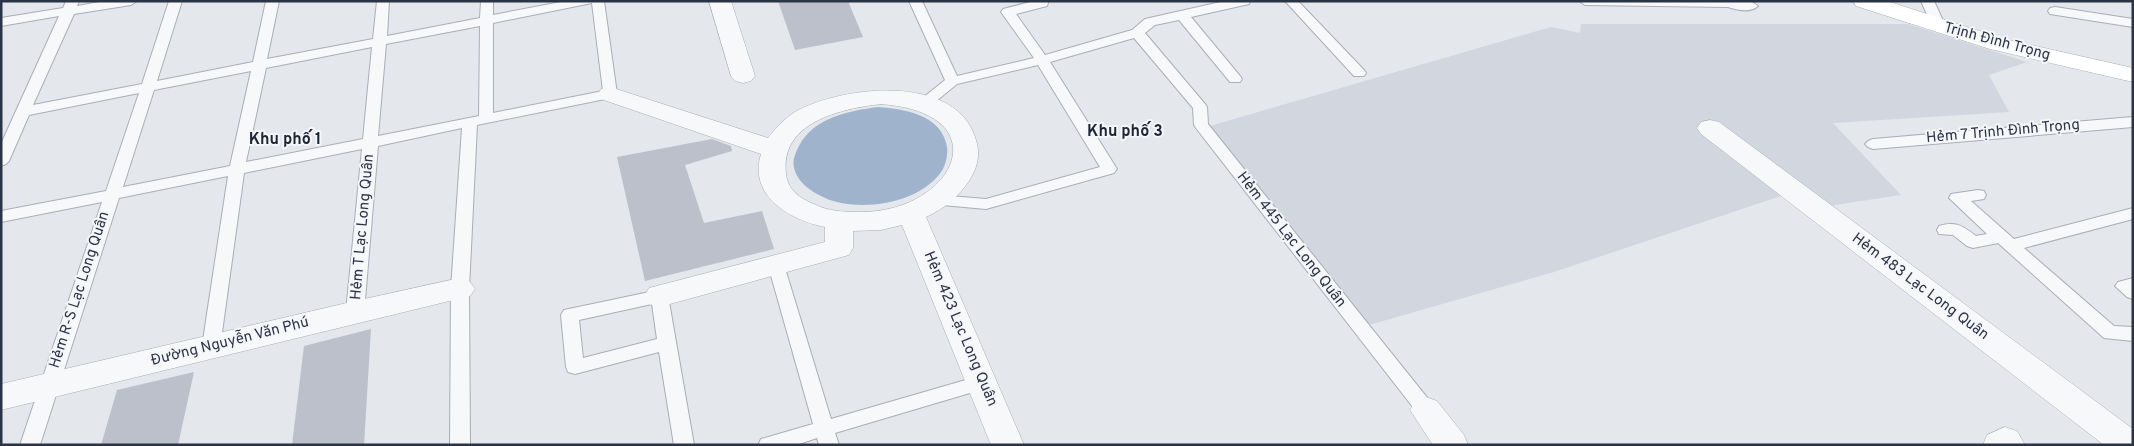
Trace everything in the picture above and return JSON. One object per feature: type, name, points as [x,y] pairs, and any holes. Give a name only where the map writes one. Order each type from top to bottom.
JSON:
[{"type":"street","points":[[720,1],[744,76]]},
{"type":"street","name":"Trịnh Đình Trọng","points":[[1864,1],[1998,44],[2133,75]]},
{"type":"street","points":[[610,94],[774,149]]},
{"type":"street","points":[[881,97],[903,99],[924,104],[944,114],[960,128],[967,146],[965,164],[955,183],[924,206],[888,219],[863,222],[839,221],[811,214],[789,202],[775,186],[770,168],[774,149],[784,134],[798,122],[816,111],[836,103],[858,98],[881,97]]},
{"type":"street","name":"Hẻm 483 Lạc Long Quân","points":[[1710,128],[2129,445]]},
{"type":"street","name":"Hẻm 423 Lạc Long Quân","points":[[924,206],[983,382],[1008,445]]},
{"type":"street","points":[[659,296],[839,248],[839,221]]},
{"type":"street","name":"Đường Nguyễn Văn Phú","points":[[1,397],[355,312],[460,289]]},
{"type":"street","name":"Hẻm 445 Lạc Long Quân","points":[[1426,410],[1452,445]]},
{"type":"street","points":[[1999,445],[2005,441],[2009,445]]},
{"type":"lane","points":[[1,22],[71,7],[131,1]]},
{"type":"lane","name":"Hẻm R-S Lạc Long Quân","points":[[30,445],[176,1]]},
{"type":"lane","points":[[211,347],[237,170],[273,1]]},
{"type":"lane","name":"Hẻm T Lạc Long Quân","points":[[355,312],[383,1]]},
{"type":"lane","points":[[460,445],[460,289],[478,121],[487,1]]},
{"type":"lane","points":[[25,111],[586,1]]},
{"type":"lane","points":[[1,217],[610,94],[598,1]]},
{"type":"lane","points":[[915,1],[952,81]]},
{"type":"lane","points":[[924,104],[952,81],[1042,60],[1137,33],[1150,22],[1244,1]]},
{"type":"lane","points":[[1291,1],[1359,73]]},
{"type":"lane","points":[[1585,1],[1730,3],[1738,6],[1752,6]]},
{"type":"lane","points":[[1927,1],[1938,25]]},
{"type":"lane","points":[[924,206],[986,204],[1109,169],[1042,60],[1008,12],[1042,3]]},
{"type":"lane","points":[[1,161],[71,7]]},
{"type":"lane","points":[[2055,11],[2133,24]]},
{"type":"lane","points":[[1182,15],[1235,79]]},
{"type":"lane","name":"Hẻm 445 Lạc Long Quân","points":[[1137,33],[1200,107],[1201,125],[1426,410]]},
{"type":"lane","name":"Hẻm 7 Trịnh Đình Trọng","points":[[1873,144],[2133,122]]},
{"type":"lane","points":[[1978,195],[1957,198],[2110,333],[2133,334]]},
{"type":"lane","points":[[1945,230],[1956,229],[1973,242],[2005,242],[2130,216]]},
{"type":"lane","points":[[776,265],[826,437]]},
{"type":"lane","points":[[2133,284],[2124,286],[2133,293]]},
{"type":"lane","points":[[668,343],[576,367],[570,315],[659,296],[668,343],[684,445]]},
{"type":"lane","points":[[768,445],[826,437],[983,382]]},
{"type":"shaded area","points":[[1581,24],[1908,24],[2027,62],[1989,75],[2009,112],[1833,123],[1901,195],[1828,206],[1787,194],[1554,272],[1369,325],[1210,126],[1551,27],[1580,33]]},
{"type":"water","points":[[878,107],[910,112],[930,121],[938,128],[944,136],[947,147],[946,161],[943,169],[933,181],[905,198],[872,205],[855,205],[839,202],[820,196],[810,190],[798,178],[794,164],[799,146],[806,136],[814,128],[833,117],[844,113]]},
{"type":"building","points":[[778,1],[848,1],[863,37],[795,50]]},
{"type":"building","points":[[712,139],[731,146],[732,151],[685,165],[704,223],[762,211],[774,249],[645,281],[617,157]]},
{"type":"building","points":[[371,329],[364,445],[292,445],[304,346]]},
{"type":"building","points":[[194,372],[178,445],[101,445],[117,390]]},
{"type":"district","name":"Khu phố 3","points":[[1125,132]]},
{"type":"district","name":"Khu phố 1","points":[[285,140]]}]
